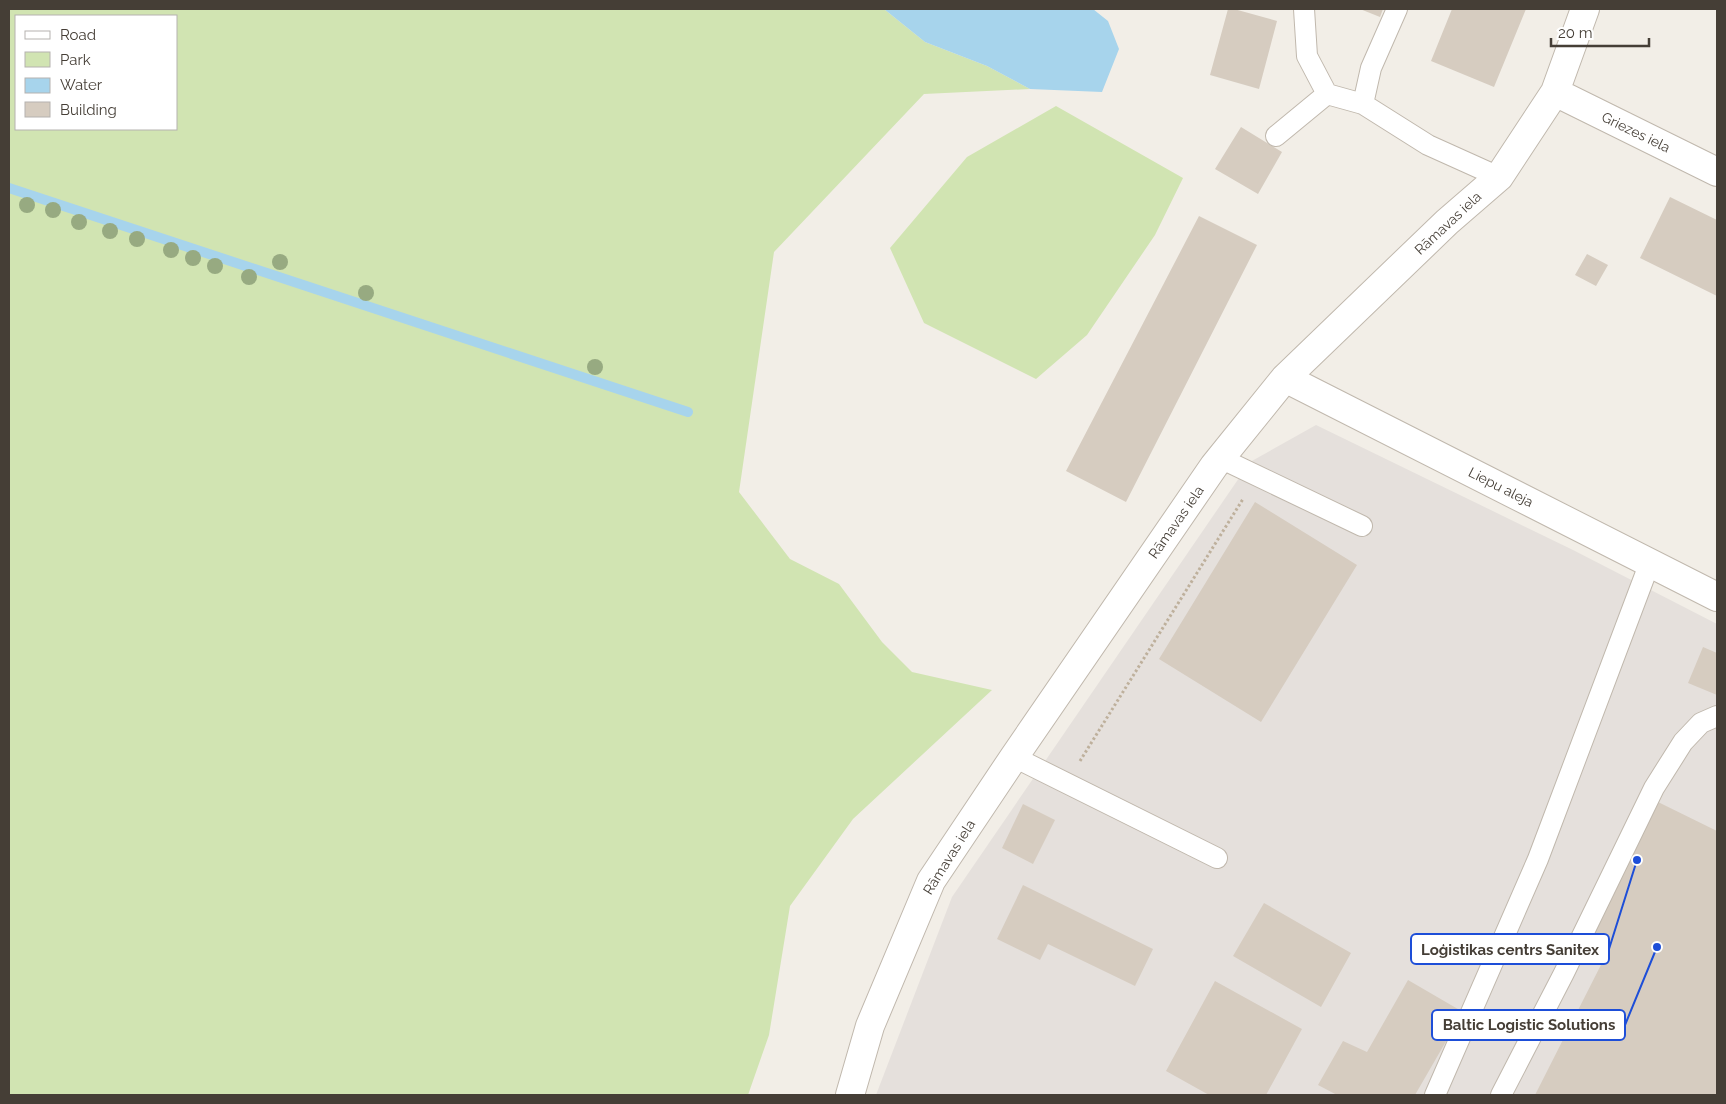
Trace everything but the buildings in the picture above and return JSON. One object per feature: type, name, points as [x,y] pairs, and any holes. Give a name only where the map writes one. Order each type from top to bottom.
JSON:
[{"type":"street","name":"Rāmavas iela","points":[[850,1095],[870,1026],[931,881],[1014,757],[1220,458],[1285,378],[1447,222],[1499,177],[1555,92],[1585,9]]},
{"type":"street","name":"Griezes iela","points":[[1555,92],[1717,172]]},
{"type":"street","name":"Liepu aleja","points":[[1285,378],[1717,597]]},
{"type":"lane","points":[[1304,9],[1306,56],[1327,94],[1363,104],[1428,145],[1499,177]]},
{"type":"lane","points":[[1363,104],[1371,68],[1397,9]]},
{"type":"lane","points":[[1276,136],[1327,94]]},
{"type":"lane","points":[[1220,458],[1362,526]]},
{"type":"lane","points":[[1435,1095],[1538,859],[1650,562]]},
{"type":"lane","points":[[1501,1095],[1568,964],[1654,788],[1682,742],[1700,723],[1717,716]]},
{"type":"lane","points":[[1014,757],[1217,858]]},
{"type":"path","points":[[1066,783],[1257,476]]},
{"type":"shaded area","points":[[1316,425],[1573,550],[1717,624],[1717,1095],[876,1095],[952,897],[1250,462]]},
{"type":"green space","points":[[9,9],[884,9],[925,42],[987,66],[1030,89],[924,94],[774,252],[739,492],[790,559],[839,584],[882,642],[912,672],[992,690],[853,819],[790,906],[769,1035],[748,1095],[9,1095]]},
{"type":"green space","points":[[1056,106],[1183,178],[1155,235],[1087,335],[1036,379],[924,323],[890,248],[967,157]]},
{"type":"water","points":[[884,9],[1093,9],[1108,21],[1119,49],[1102,92],[1030,89],[987,66],[925,42]]},
{"type":"waterway","points":[[9,188],[688,412]]},
{"type":"place","name":"Loģistikas centrs Sanitex","points":[[1637,860]]},
{"type":"place","name":"Baltic Logistic Solutions","points":[[1657,947]]}]
